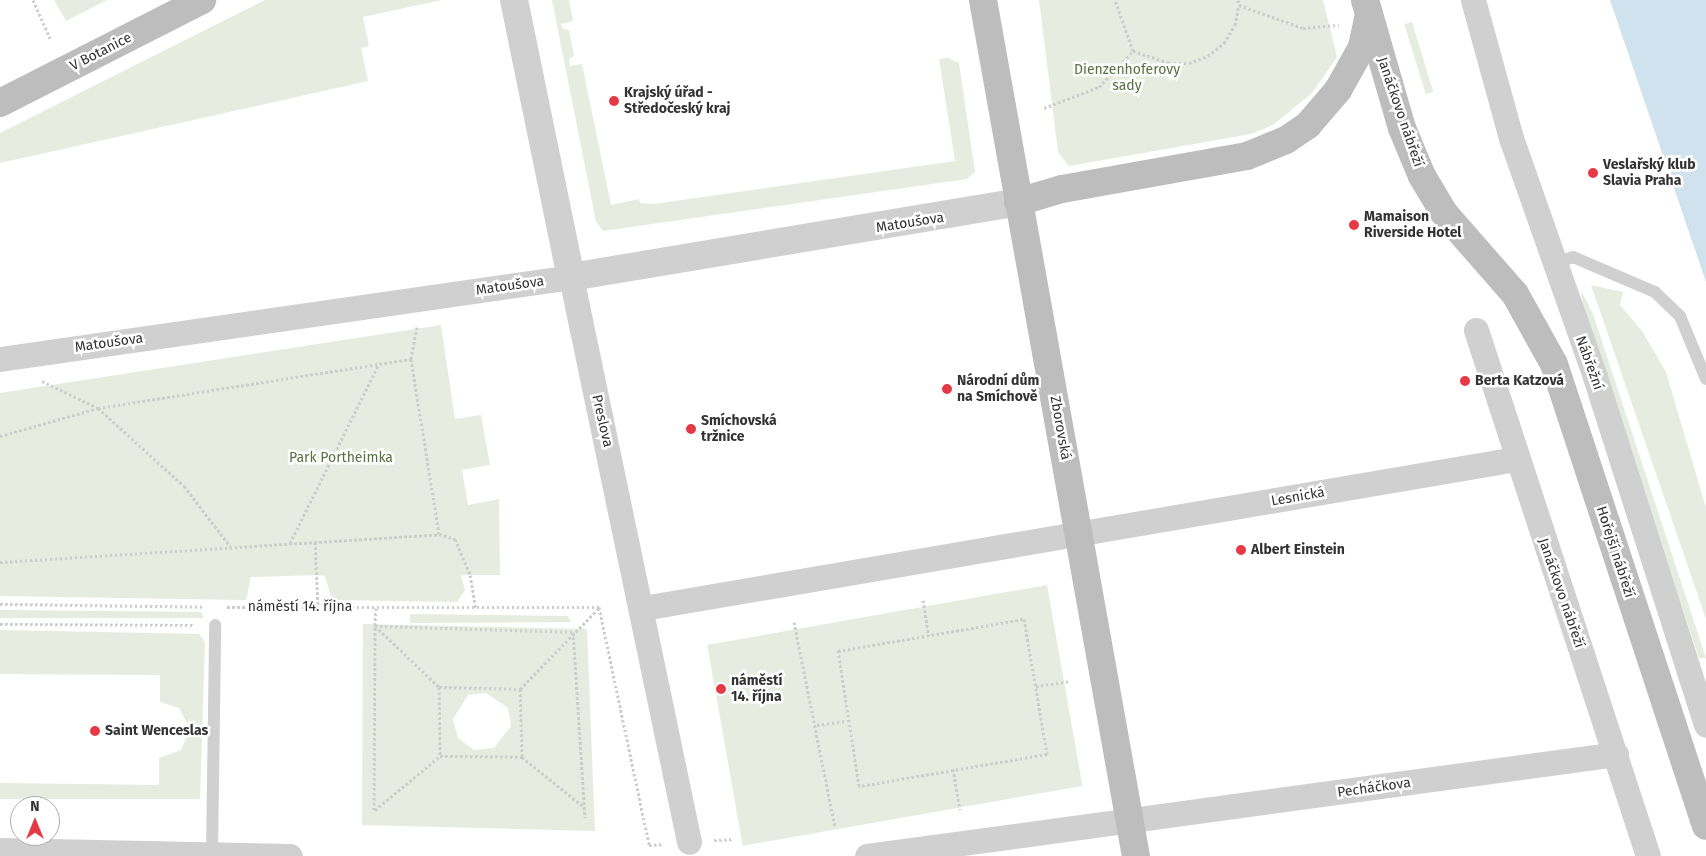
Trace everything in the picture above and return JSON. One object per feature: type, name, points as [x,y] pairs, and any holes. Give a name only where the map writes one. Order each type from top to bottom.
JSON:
[{"type":"main road","name":"V Botanice","points":[[1,103],[202,0]]},
{"type":"main road","name":"Zborovská","points":[[983,0],[1136,856]]},
{"type":"main road","points":[[1018,202],[1062,189],[1247,156],[1286,140],[1308,125],[1338,90],[1362,47],[1369,5]]},
{"type":"main road","name":"Janáčkovo nábřeží","points":[[1369,5],[1402,128],[1422,176],[1444,212],[1508,285]]},
{"type":"main road","name":"Hořejší nábřeží","points":[[1508,285],[1554,364],[1706,826]]},
{"type":"street","name":"Preslova","points":[[514,0],[571,278],[643,608],[689,842]]},
{"type":"street","name":"Nábřežní","points":[[1473,0],[1552,264],[1594,377],[1700,687],[1706,725]]},
{"type":"street","name":"Matoušova","points":[[0,359],[571,278],[1018,202]]},
{"type":"street","name":"Janáčkovo nábřeží","points":[[1476,330],[1516,459],[1616,754],[1648,856]]},
{"type":"street","name":"Lesnická","points":[[1080,535],[1516,459]]},
{"type":"street","points":[[643,608],[1080,535]]},
{"type":"street","name":"Pecháčkova","points":[[1131,821],[1616,754]]},
{"type":"street","points":[[867,856],[1131,821]]},
{"type":"street","points":[[0,850],[290,856]]},
{"type":"lane","points":[[1552,264],[1573,257],[1655,292],[1680,316],[1706,379]]},
{"type":"lane","points":[[212,854],[215,625]]},
{"type":"path","points":[[33,0],[50,38]]},
{"type":"path","points":[[1115,0],[1133,51]]},
{"type":"path","points":[[1133,51],[1169,63],[1189,63],[1208,56],[1224,43],[1235,25],[1239,5],[1238,0]]},
{"type":"path","points":[[1239,5],[1304,28],[1339,25]]},
{"type":"path","points":[[1044,108],[1099,87],[1133,51]]},
{"type":"path","points":[[416,320],[411,359],[439,534]]},
{"type":"path","points":[[0,436],[98,408],[411,359]]},
{"type":"path","points":[[290,543],[380,363]]},
{"type":"path","points":[[37,378],[98,408],[184,486],[230,547]]},
{"type":"path","points":[[0,562],[439,534],[455,539],[470,575],[476,609]]},
{"type":"path","points":[[316,542],[318,608]]},
{"type":"path","points":[[923,600],[929,636]]},
{"type":"path","points":[[0,604],[211,607]]},
{"type":"path","name":"náměstí 14. října","points":[[221,607],[476,609],[599,607]]},
{"type":"path","points":[[522,757],[520,689],[599,607]]},
{"type":"path","points":[[599,607],[649,845]]},
{"type":"path","points":[[376,608],[374,810],[440,756],[522,757],[585,808]]},
{"type":"path","points":[[1024,619],[1047,754],[859,786],[847,721],[838,651],[929,636],[1024,619]]},
{"type":"path","points":[[794,622],[817,725],[834,827]]},
{"type":"path","points":[[0,624],[188,625]]},
{"type":"path","points":[[375,626],[573,632]]},
{"type":"path","points":[[375,626],[439,687],[520,689]]},
{"type":"path","points":[[573,632],[585,818]]},
{"type":"path","points":[[1036,686],[1071,681]]},
{"type":"path","points":[[439,687],[440,756]]},
{"type":"path","points":[[817,725],[847,721]]},
{"type":"path","points":[[952,769],[960,809]]},
{"type":"green space","points":[[54,0],[107,0],[66,21]]},
{"type":"green space","points":[[265,0],[442,0],[363,17],[369,46],[361,48],[368,81],[0,163],[0,133]]},
{"type":"green space","points":[[552,0],[569,0],[573,21],[561,24],[563,29],[569,30],[574,56],[569,59],[570,66],[582,64],[611,205],[639,199],[640,203],[654,204],[955,161],[939,59],[948,58],[959,63],[975,172],[967,179],[603,231],[596,222]]},
{"type":"green space","name":"Dienzenhoferovy sady","points":[[1039,0],[1323,0],[1337,57],[1312,93],[1273,125],[1251,134],[1069,166],[1058,152]]},
{"type":"green space","points":[[1412,22],[1433,92],[1426,94],[1404,24]]},
{"type":"green space","points":[[1591,285],[1623,292],[1620,305],[1642,331],[1666,372],[1706,508],[1706,619]]},
{"type":"green space","points":[[1581,290],[1593,314],[1706,658],[1699,658],[1583,310]]},
{"type":"green space","name":"Park Portheimka","points":[[441,325],[455,419],[481,415],[490,465],[462,470],[468,505],[499,499],[500,575],[461,575],[465,590],[457,602],[332,600],[325,576],[317,575],[251,577],[246,600],[0,596],[0,393]]},
{"type":"green space","points":[[1047,585],[1082,786],[743,846],[707,645]]},
{"type":"green space","points":[[0,610],[201,612],[204,618],[0,618]]},
{"type":"green space","points":[[410,614],[568,616],[571,622],[410,623]]},
{"type":"green space","points":[[363,624],[587,629],[595,831],[362,825]],"holes":[[[486,693],[508,708],[511,726],[494,748],[474,750],[458,738],[453,719],[468,695]]]},
{"type":"green space","points":[[0,630],[199,634],[205,642],[200,799],[60,799],[60,796],[10,796],[10,799],[0,799],[0,783],[159,785],[159,758],[181,750],[190,729],[179,708],[160,702],[160,675],[0,674]]},
{"type":"water","points":[[1610,0],[1706,0],[1706,282]]},
{"type":"place","name":"Krajský úřad - Středočeský kraj","points":[[614,101]]},
{"type":"place","name":"Veslařský klub Slavia Praha","points":[[1593,173]]},
{"type":"place","name":"Mamaison Riverside Hotel","points":[[1354,225]]},
{"type":"place","name":"Berta Katzová","points":[[1465,381]]},
{"type":"place","name":"Národní dům na Smíchově","points":[[947,389]]},
{"type":"place","name":"Smíchovská tržnice","points":[[691,429]]},
{"type":"place","name":"Albert Einstein","points":[[1241,550]]},
{"type":"place","name":"náměstí 14. října","points":[[721,689]]},
{"type":"place","name":"Saint Wenceslas","points":[[95,731]]}]
